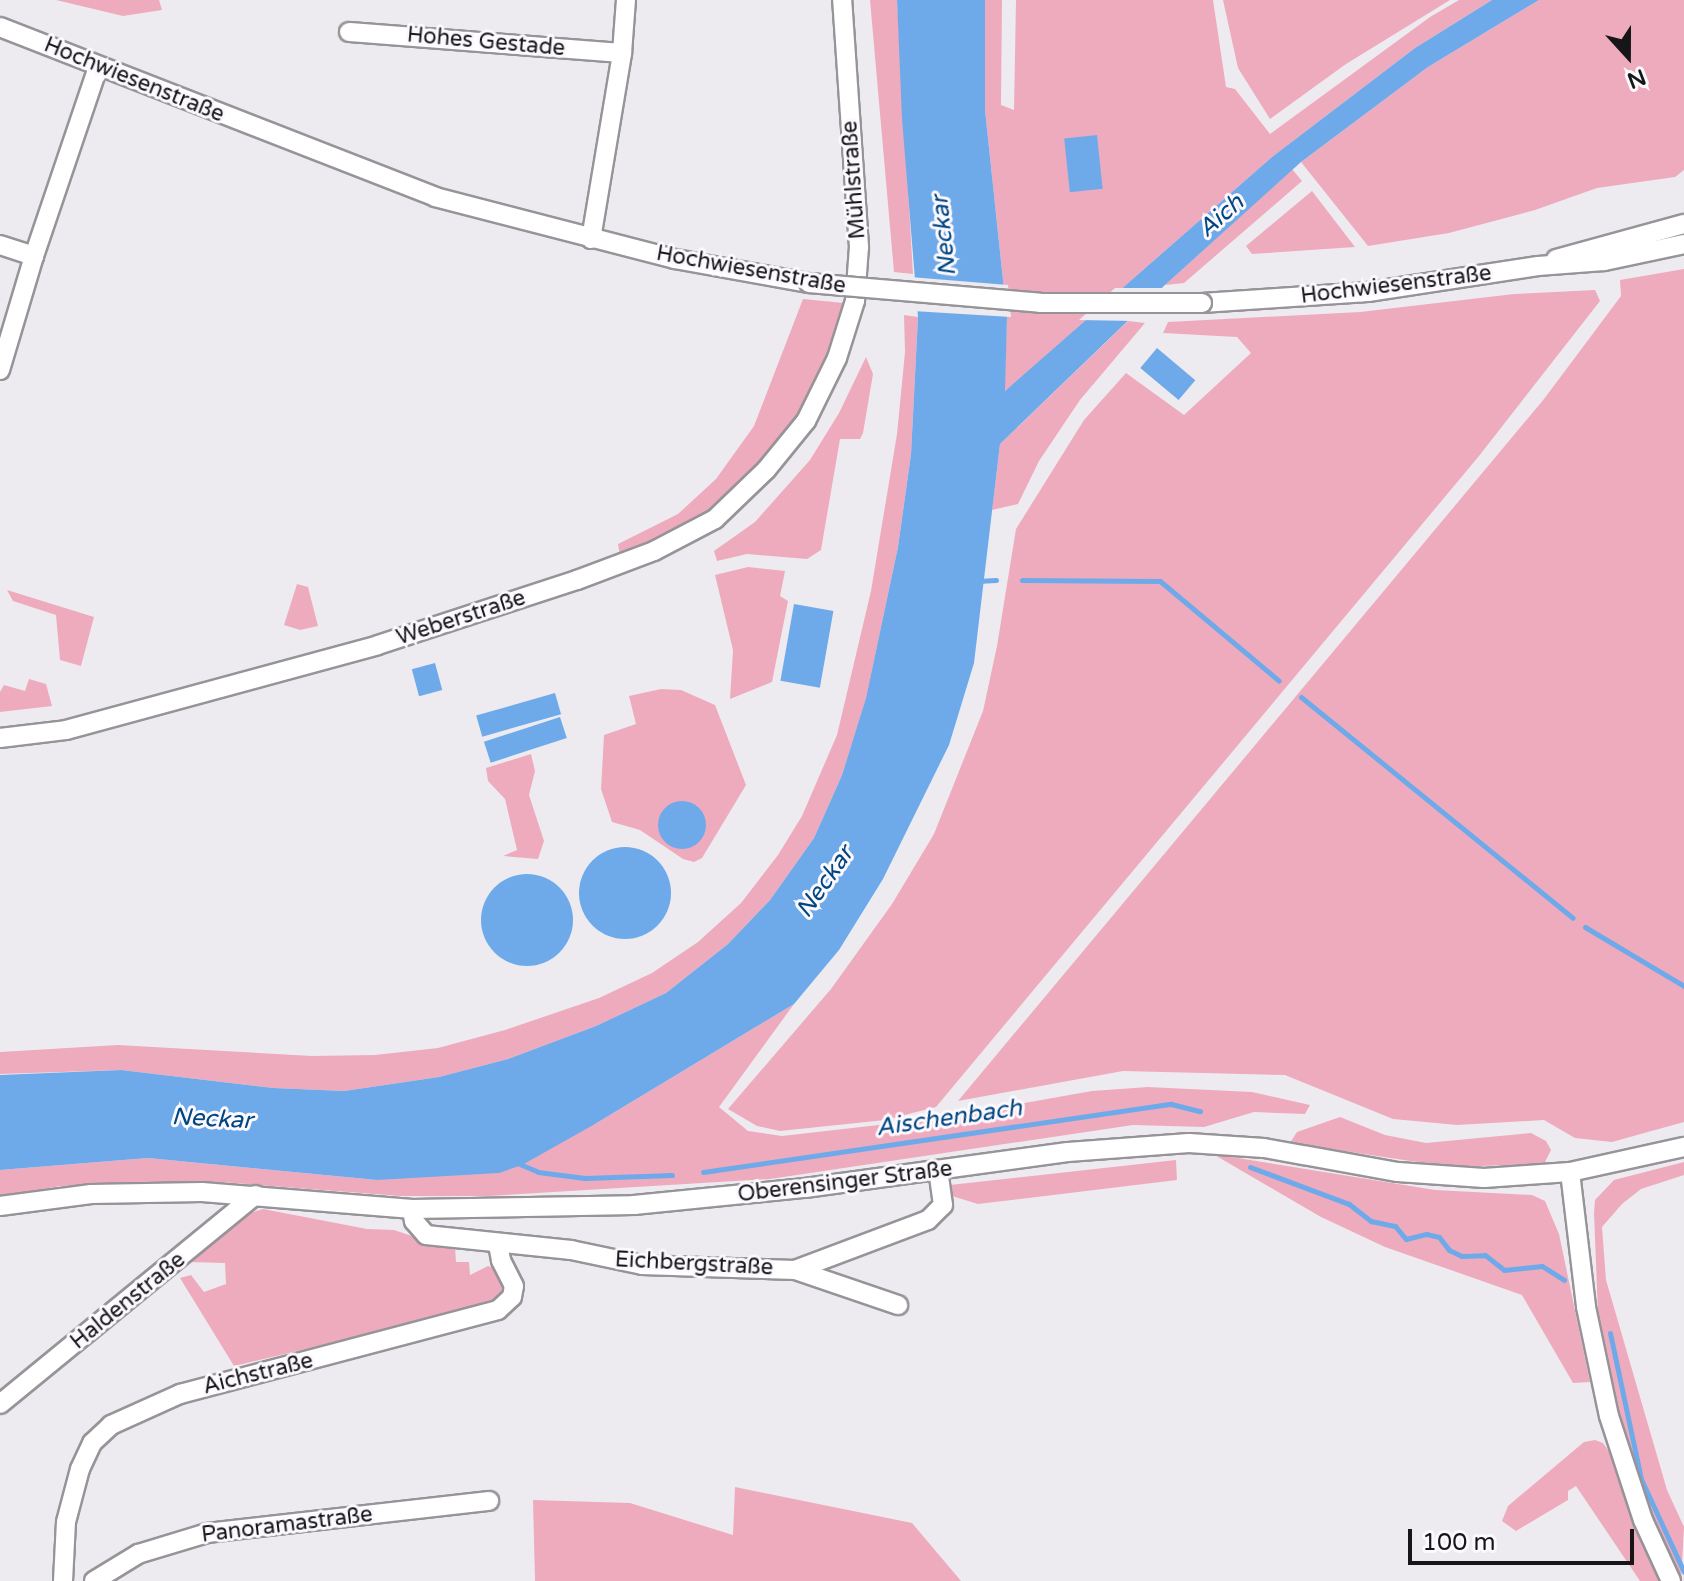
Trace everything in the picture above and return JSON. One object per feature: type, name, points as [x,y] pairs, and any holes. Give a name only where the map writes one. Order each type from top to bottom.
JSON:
[{"type":"street","points":[[591,239],[622,53],[626,0]]},
{"type":"street","name":"Mühlstraße","points":[[837,358],[855,301],[859,247],[842,0]]},
{"type":"street","name":"Hochwiesenstraße","points":[[0,27],[435,197],[675,259],[809,283],[1040,303],[1202,303],[1368,292],[1538,266],[1631,256],[1684,244]]},
{"type":"street","name":"Hohes Gestade","points":[[349,32],[622,53]]},
{"type":"street","points":[[0,370],[34,256],[98,67]]},
{"type":"street","points":[[1676,226],[1684,214]]},
{"type":"street","name":"Hochwiesenstraße","points":[[1538,266],[1580,250],[1676,226]]},
{"type":"street","points":[[0,245],[34,256]]},
{"type":"street","points":[[1631,256],[1684,257]]},
{"type":"street","name":"Weberstraße","points":[[0,738],[66,730],[378,645],[577,580],[654,551],[715,519],[766,470],[806,421],[837,358]]},
{"type":"street","name":"Oberensinger Straße","points":[[0,1206],[91,1194],[202,1192],[412,1209],[688,1202],[1137,1144],[1189,1143],[1264,1148],[1439,1176],[1484,1178],[1570,1172],[1684,1147]]},
{"type":"street","name":"Eichbergstraße","points":[[412,1209],[414,1221],[426,1235],[571,1250],[642,1265],[795,1270],[928,1220],[943,1205],[938,1170]]},
{"type":"street","points":[[1570,1172],[1586,1307],[1609,1416],[1643,1520],[1671,1581]]},
{"type":"street","name":"Haldenstraße","points":[[0,1404],[255,1195]]},
{"type":"street","name":"Aichstraße","points":[[63,1581],[66,1522],[80,1469],[92,1443],[111,1425],[180,1394],[498,1310],[512,1297],[514,1286],[501,1260],[498,1244]]},
{"type":"street","points":[[795,1270],[898,1305]]},
{"type":"street","name":"Panoramastraße","points":[[94,1581],[138,1554],[207,1533],[489,1501]]},
{"type":"shaded area","points":[[56,0],[159,0],[162,10],[123,16]]},
{"type":"shaded area","points":[[870,0],[897,0],[913,274],[894,272]]},
{"type":"shaded area","points":[[985,0],[1002,0],[1001,105],[1014,110],[1016,0],[1213,0],[1226,87],[1235,89],[1270,134],[1430,17],[1459,0],[1492,0],[1415,48],[1272,157],[1004,392],[1007,318],[985,110]]},
{"type":"shaded area","points":[[1223,0],[1450,0],[1346,64],[1270,119],[1238,68]]},
{"type":"shaded area","points":[[1539,0],[1684,0],[1684,170],[1675,177],[1597,188],[1535,210],[1449,233],[1368,246],[1301,162],[1428,67]]},
{"type":"shaded area","points":[[1292,169],[1302,181],[1184,283],[1165,285]]},
{"type":"shaded area","points":[[1312,191],[1355,247],[1252,254],[1246,246]]},
{"type":"shaded area","points":[[1684,269],[1684,1122],[1612,1142],[1575,1138],[1544,1120],[1457,1125],[1393,1119],[1285,1075],[1123,1071],[958,1101],[1544,399],[1621,296],[1620,280]]},
{"type":"shaded area","points":[[1595,290],[1600,301],[1479,456],[936,1107],[885,1120],[780,1131],[757,1126],[728,1109],[831,989],[892,904],[934,834],[983,711],[1016,529],[1084,420],[1126,373],[1184,415],[1251,353],[1237,337],[1163,333],[1168,322],[1360,312],[1514,294]]},
{"type":"shaded area","points":[[803,299],[844,303],[829,357],[806,409],[762,464],[705,513],[620,555],[618,544],[678,514],[716,479],[754,426]]},
{"type":"shaded area","points":[[904,315],[918,317],[911,454],[898,547],[866,699],[842,775],[814,838],[770,900],[728,944],[666,993],[596,1026],[508,1059],[439,1077],[344,1091],[274,1088],[121,1070],[0,1074],[0,1052],[118,1045],[312,1056],[375,1055],[438,1048],[505,1030],[599,998],[652,973],[698,942],[741,903],[778,855],[802,816],[837,735],[871,591],[897,434],[905,352]]},
{"type":"shaded area","points":[[1128,321],[1145,323],[1080,400],[1039,461],[1018,504],[992,510],[1000,444]]},
{"type":"shaded area","points":[[866,357],[873,374],[863,433],[860,439],[840,439],[821,550],[807,559],[747,554],[717,561],[714,551],[755,522],[810,460],[839,413]]},
{"type":"shaded area","points":[[748,567],[785,571],[780,596],[788,601],[772,682],[730,699],[733,650],[715,575]]},
{"type":"shaded area","points":[[297,584],[308,587],[318,626],[300,630],[284,625]]},
{"type":"shaded area","points":[[7,590],[94,617],[81,666],[60,660],[56,615],[13,601]]},
{"type":"shaded area","points":[[29,679],[46,684],[52,706],[0,712],[0,692],[4,685],[25,691]]},
{"type":"shaded area","points":[[661,689],[681,690],[715,705],[746,785],[702,858],[694,862],[683,859],[640,830],[612,822],[601,789],[604,735],[636,724],[629,696]]},
{"type":"shaded area","points":[[531,754],[535,771],[529,795],[544,841],[538,859],[503,856],[517,850],[505,799],[488,781],[486,768]]},
{"type":"shaded area","points":[[794,1004],[719,1107],[748,1131],[782,1136],[940,1118],[1092,1091],[1148,1087],[1252,1092],[1310,1105],[1305,1114],[1254,1112],[1204,1127],[1133,1125],[770,1179],[489,1196],[400,1196],[220,1182],[139,1183],[60,1186],[0,1197],[0,1170],[148,1158],[377,1180],[595,1124]]},
{"type":"shaded area","points":[[1340,1117],[1385,1135],[1426,1143],[1531,1133],[1546,1141],[1551,1150],[1544,1164],[1451,1167],[1290,1143],[1297,1132]]},
{"type":"shaded area","points":[[1213,1154],[1435,1190],[1532,1195],[1545,1201],[1559,1234],[1590,1382],[1573,1383],[1522,1295],[1385,1247],[1321,1217]]},
{"type":"shaded area","points":[[1176,1160],[1177,1180],[978,1204],[952,1196],[950,1185]]},
{"type":"shaded area","points":[[1684,1162],[1684,1175],[1641,1189],[1622,1204],[1602,1227],[1606,1280],[1667,1490],[1684,1527],[1681,1581],[1646,1503],[1609,1380],[1598,1314],[1594,1213],[1595,1200],[1614,1180]]},
{"type":"shaded area","points":[[263,1209],[367,1229],[394,1230],[430,1242],[476,1250],[455,1247],[456,1262],[469,1262],[470,1275],[488,1266],[498,1269],[506,1287],[503,1295],[482,1307],[234,1366],[180,1278],[191,1275],[204,1292],[226,1284],[225,1263],[188,1262],[250,1213]]},
{"type":"shaded area","points":[[1595,1440],[1603,1443],[1610,1453],[1640,1541],[1660,1581],[1640,1581],[1576,1486],[1568,1491],[1568,1500],[1516,1531],[1502,1521],[1508,1506],[1584,1442]]},
{"type":"shaded area","points":[[735,1487],[912,1523],[961,1581],[535,1581],[533,1500],[630,1503],[733,1535]]},
{"type":"water","points":[[897,0],[985,0],[985,110],[1007,318],[1005,391],[1272,157],[1415,48],[1492,0],[1539,0],[1428,67],[1301,162],[1165,285],[1000,444],[974,663],[949,745],[883,879],[839,950],[794,1004],[595,1124],[522,1165],[499,1173],[377,1180],[148,1158],[0,1170],[0,1075],[121,1070],[274,1088],[344,1091],[439,1077],[508,1059],[596,1026],[666,993],[728,944],[770,900],[814,838],[842,775],[866,698],[898,547],[911,454],[918,317],[902,119]]},
{"type":"water","points":[[1097,135],[1103,189],[1070,192],[1064,138]]},
{"type":"water","points":[[1157,348],[1195,380],[1179,400],[1140,368]]},
{"type":"water","points":[[794,604],[833,611],[820,688],[780,681]]},
{"type":"water","points":[[435,663],[442,690],[419,696],[412,669]]},
{"type":"water","points":[[555,693],[561,714],[482,737],[476,716]]},
{"type":"water","points":[[560,717],[567,738],[491,763],[484,742]]},
{"type":"water","points":[[682,801],[699,808],[706,825],[699,842],[682,849],[665,842],[658,825],[665,808]]},
{"type":"water","points":[[625,847],[643,851],[657,861],[667,875],[671,893],[667,911],[657,925],[643,935],[625,939],[607,935],[593,925],[583,911],[579,893],[583,875],[593,861],[607,851]]},
{"type":"water","points":[[527,874],[545,878],[559,888],[569,902],[573,920],[569,938],[559,952],[545,962],[527,966],[509,962],[495,952],[485,938],[481,920],[485,902],[495,888],[509,878]]},
{"type":"pier","points":[[910,277],[1008,285],[1011,317],[913,311]]},
{"type":"pier","points":[[1115,288],[1168,288],[1134,321],[1079,320]]},
{"type":"waterway","points":[[977,581],[996,580]]},
{"type":"waterway","points":[[1022,580],[1160,581],[1279,681]]},
{"type":"waterway","points":[[1301,697],[1573,918]]},
{"type":"waterway","points":[[1585,927],[1684,986]]},
{"type":"waterway","name":"Aischenbach","points":[[703,1172],[1171,1104],[1200,1111]]},
{"type":"waterway","name":"Aischenbach","points":[[515,1162],[538,1172],[585,1178],[672,1175]]},
{"type":"waterway","name":"Aischenbach","points":[[1250,1167],[1349,1204],[1371,1221],[1395,1226],[1406,1239],[1426,1234],[1439,1237],[1449,1250],[1462,1256],[1485,1255],[1504,1270],[1542,1266],[1564,1280]]},
{"type":"waterway","name":"Aischenbach","points":[[1610,1333],[1641,1479],[1684,1572]]},
{"type":"water label","name":"Aich","points":[[1221,216]]},
{"type":"water label","name":"Neckar","points":[[944,236]]},
{"type":"water label","name":"Neckar","points":[[825,882]]},
{"type":"water label","name":"Neckar","points":[[212,1119]]}]
